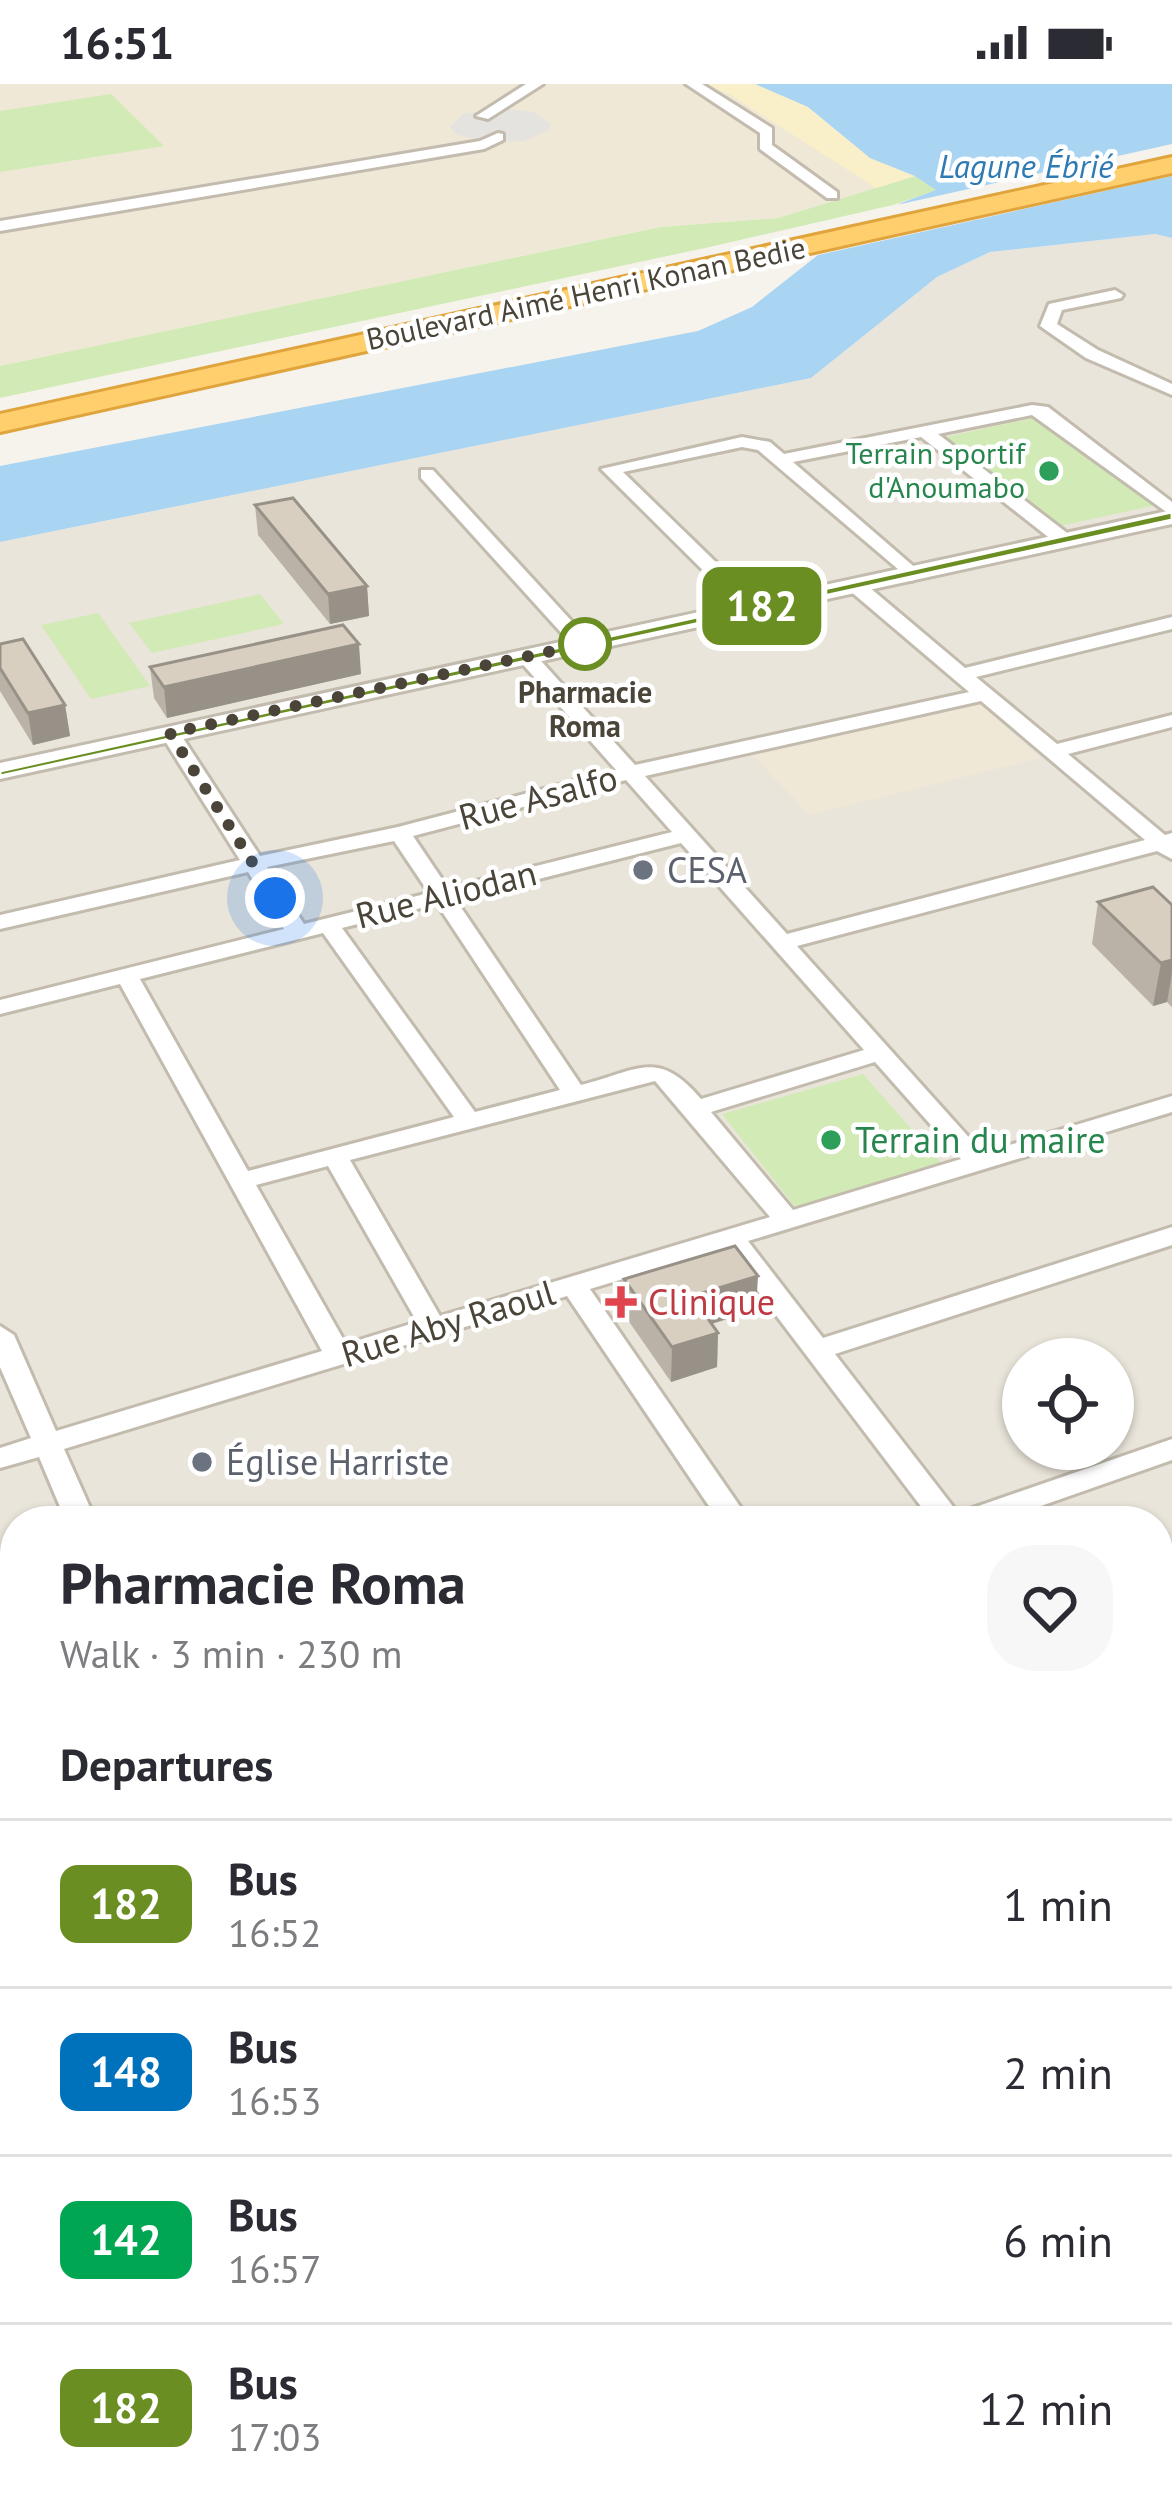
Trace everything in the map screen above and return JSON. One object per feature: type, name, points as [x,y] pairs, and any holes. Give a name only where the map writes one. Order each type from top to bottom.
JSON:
[{"type":"highway","name":"Boulevard Aimé Henri Konan Bedie","points":[[0,423],[1172,151]]},
{"type":"highway","name":"Boulevard Aimé Henri Konan Bedie","points":[[0,408],[1172,165]]},
{"type":"highway","points":[[0,397],[238,356]]},
{"type":"street","points":[[483,116],[536,84]]},
{"type":"street","points":[[693,84],[767,130],[765,146],[832,195]]},
{"type":"street","points":[[513,116],[517,98]]},
{"type":"street","points":[[0,226],[484,145],[498,137]]},
{"type":"street","points":[[1115,295],[1055,307],[1048,326],[1092,354],[1172,390]]},
{"type":"street","points":[[784,459],[1022,411],[1042,411],[1172,514]]},
{"type":"street","points":[[924,431],[1064,540]]},
{"type":"street","points":[[752,608],[610,469],[742,442],[764,446],[912,575]]},
{"type":"street","points":[[428,474],[583,644]]},
{"type":"street","points":[[2,765],[912,575],[1172,514]]},
{"type":"street","points":[[856,586],[1169,845]]},
{"type":"street","points":[[959,674],[1172,623]]},
{"type":"street","points":[[526,656],[977,1161]]},
{"type":"street","name":"Rue Asalfo","points":[[574,1093],[400,833],[629,773],[982,694]]},
{"type":"street","points":[[1051,752],[1172,721]]},
{"type":"street","points":[[170,733],[296,930]]},
{"type":"street","points":[[0,922],[400,833]]},
{"type":"street","name":"Rue Aliodan","points":[[0,1006],[683,836]]},
{"type":"street","points":[[781,943],[1169,845]]},
{"type":"street","points":[[327,922],[469,1121]]},
{"type":"street","points":[[127,976],[339,1357]]},
{"type":"street","points":[[694,1108],[880,1053]]},
{"type":"street","points":[[239,1181],[664,1074],[786,1219]]},
{"type":"street","name":"Rue Aby Raoul","points":[[0,1458],[1172,1104]]},
{"type":"street","points":[[337,1156],[434,1328]]},
{"type":"street","points":[[730,1236],[937,1506]]},
{"type":"street","points":[[816,1350],[1162,1239],[1172,1264]]},
{"type":"street","points":[[572,1285],[725,1506]]},
{"type":"street","points":[[0,1335],[74,1506]]},
{"type":"street","points":[[1044,1506],[1172,1449]]},
{"type":"shaded area","points":[[0,84],[746,84],[870,158],[915,176],[778,218],[659,227],[0,366]]},
{"type":"shaded area","points":[[497,108],[533,112],[551,124],[549,130],[524,141],[484,142],[455,134],[450,127],[463,114]]},
{"type":"shaded area","points":[[1155,234],[1172,238],[1172,1506],[0,1506],[0,542],[811,378],[937,277],[990,252]]},
{"type":"shaded area","points":[[976,701],[1040,758],[810,815],[752,755]]},
{"type":"green space","points":[[111,94],[164,146],[0,172],[0,111]]},
{"type":"green space","points":[[915,176],[937,190],[893,205],[705,248],[0,398],[0,366],[660,227],[778,218]]},
{"type":"green space","name":"Terrain sportif d'Anoumabo","points":[[1038,417],[1156,505],[1060,526],[945,437]]},
{"type":"green space","points":[[260,594],[284,624],[152,653],[129,623]]},
{"type":"green space","points":[[98,613],[150,686],[91,699],[41,625]]},
{"type":"green space","name":"Terrain du maire","points":[[863,1074],[943,1165],[797,1209],[722,1114]]},
{"type":"sand","points":[[705,84],[755,84],[808,107],[870,158],[915,176],[876,188],[729,94]]},
{"type":"water","name":"Lagune Ébrié","points":[[755,84],[1172,84],[1172,238],[1155,234],[990,252],[937,277],[811,378],[0,542],[0,466],[698,331],[752,307],[818,255],[901,203],[936,190],[870,158],[808,107]]},
{"type":"pier","points":[[1172,144],[1172,176],[805,258],[883,208]]},
{"type":"building","points":[[293,498],[367,586],[328,594],[255,505]]},
{"type":"building","points":[[343,625],[359,644],[164,687],[150,667]]},
{"type":"building","points":[[23,639],[65,705],[28,713],[0,668],[0,644]]},
{"type":"building","points":[[1153,887],[1172,905],[1172,960],[1161,963],[1098,902]]},
{"type":"building","points":[[735,1246],[758,1276],[692,1296],[718,1333],[672,1347],[624,1279]]},
{"type":"bus line","name":"182","points":[[0,771],[1172,517]]},
{"type":"place","name":"Terrain sportif d'Anoumabo","points":[[1049,471]]},
{"type":"place","name":"Pharmacie Roma","points":[[585,644]]},
{"type":"place","name":"CESA","points":[[643,870]]},
{"type":"place","name":"Terrain du maire","points":[[831,1140]]},
{"type":"place","name":"Clinique","points":[[621,1302]]},
{"type":"place","name":"Église Harriste","points":[[202,1462]]},
{"type":"route","points":[[275,898],[170,733],[585,644]]}]
